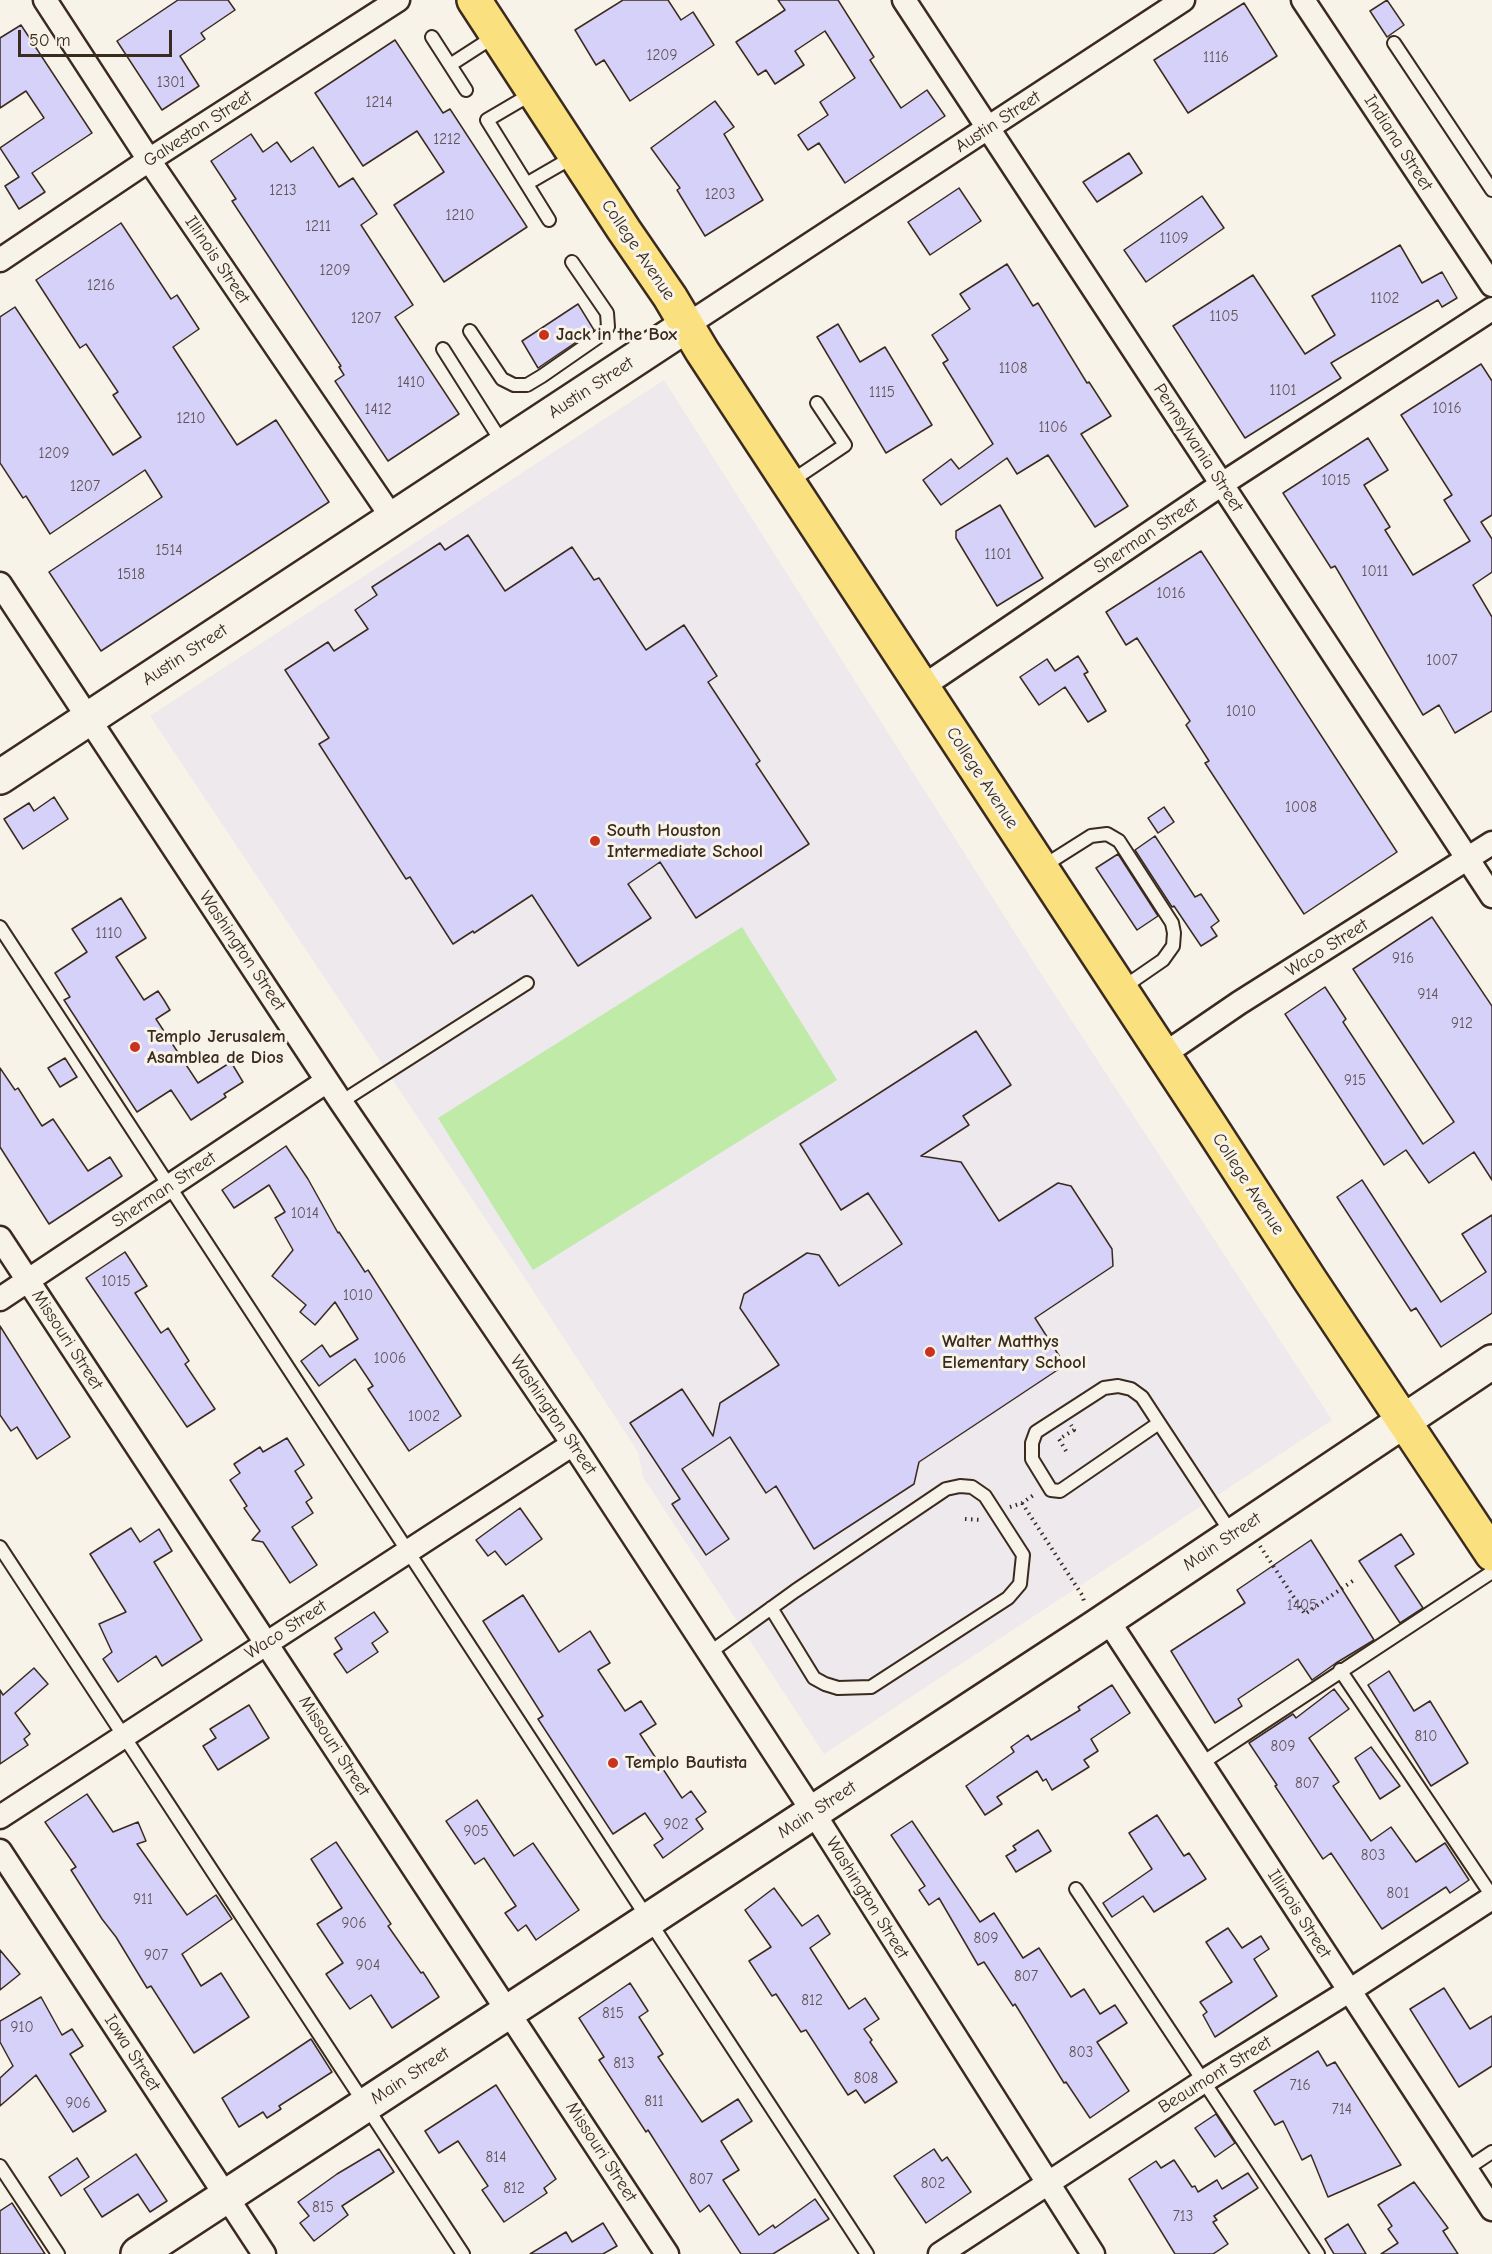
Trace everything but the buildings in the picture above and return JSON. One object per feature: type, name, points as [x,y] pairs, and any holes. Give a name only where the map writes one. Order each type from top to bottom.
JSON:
[{"type":"main road","name":"College Avenue","points":[[474,0],[1492,1554]]},
{"type":"street","name":"Illinois Street","points":[[45,0],[149,160],[393,519]]},
{"type":"street","name":"Galveston Street","points":[[0,260],[149,160],[398,0]]},
{"type":"street","name":"Pennsylvania Street","points":[[904,0],[1492,896]]},
{"type":"street","name":"Austin Street","points":[[0,777],[1183,0]]},
{"type":"street","name":"Indiana Street","points":[[1304,0],[1492,285]]},
{"type":"street","name":"Sherman Street","points":[[922,687],[1222,484],[1492,309]]},
{"type":"street","name":"Washington Street","points":[[0,584],[327,1081],[573,1444],[813,1812],[1093,2254]]},
{"type":"street","name":"Waco Street","points":[[1163,1055],[1239,1003],[1492,843]]},
{"type":"street","name":"Sherman Street","points":[[0,1299],[327,1081]]},
{"type":"street","name":"Missouri Street","points":[[0,1238],[667,2254]]},
{"type":"street","name":"Main Street","points":[[138,2254],[1100,1624],[1492,1362]]},
{"type":"street","name":"Waco Street","points":[[0,1817],[573,1444]]},
{"type":"street","name":"Illinois Street","points":[[1100,1624],[1202,1763],[1492,2210]]},
{"type":"street","name":"Iowa Street","points":[[0,1851],[264,2254]]},
{"type":"street","name":"Beaumont Street","points":[[940,2254],[1204,2081],[1349,1991],[1492,1897]]},
{"type":"lane","points":[[450,65],[497,35]]},
{"type":"lane","points":[[432,37],[466,90]]},
{"type":"lane","points":[[1394,43],[1492,190]]},
{"type":"lane","points":[[534,92],[487,120],[549,220]]},
{"type":"lane","points":[[528,183],[576,155]]},
{"type":"lane","points":[[470,331],[502,380],[514,385],[527,385],[542,376],[601,335],[608,327],[607,313],[572,262]]},
{"type":"lane","points":[[442,349],[504,446]]},
{"type":"lane","points":[[790,482],[845,445],[817,403]]},
{"type":"lane","points":[[1041,868],[1091,836],[1107,834],[1119,841],[1125,850],[1172,923],[1174,933],[1173,946],[1163,960],[1121,989]]},
{"type":"lane","points":[[0,927],[867,2254]]},
{"type":"lane","points":[[341,1102],[527,983]]},
{"type":"lane","points":[[1160,1423],[1060,1491],[1051,1490],[1032,1459],[1032,1443],[1036,1432],[1104,1388],[1118,1386],[1131,1389],[1142,1397],[1239,1530]]},
{"type":"lane","points":[[709,1653],[771,1608],[946,1489],[960,1486],[972,1487],[985,1496],[1023,1555],[1020,1584],[1008,1598],[871,1687],[838,1688],[814,1678],[771,1608]]},
{"type":"lane","points":[[0,1547],[464,2254]]},
{"type":"lane","points":[[1202,1763],[1492,1572]]},
{"type":"lane","points":[[1340,1670],[1492,1897]]},
{"type":"lane","points":[[1076,1889],[1318,2254]]},
{"type":"lane","points":[[1466,2170],[1492,2152]]},
{"type":"lane","points":[[0,2166],[58,2254]]},
{"type":"path","points":[[1066,1450],[1059,1439],[1074,1430],[1069,1422]]},
{"type":"path","points":[[1022,1503],[1100,1624]]},
{"type":"path","points":[[1239,1530],[1305,1614],[1354,1580]]},
{"type":"shaded area","points":[[664,380],[1036,966],[1332,1420],[824,1754],[643,1477],[638,1452],[150,716]]},
{"type":"green space","points":[[742,927],[837,1080],[533,1270],[438,1118]]},
{"type":"place","name":"Jack in the Box","points":[[544,335]]},
{"type":"place","name":"South Houston Intermediate School","points":[[595,841]]},
{"type":"place","name":"Templo Jerusalem Asamblea de Dios","points":[[135,1047]]},
{"type":"place","name":"Walter Matthys Elementary School","points":[[930,1352]]},
{"type":"place","name":"Templo Bautista","points":[[613,1763]]}]
